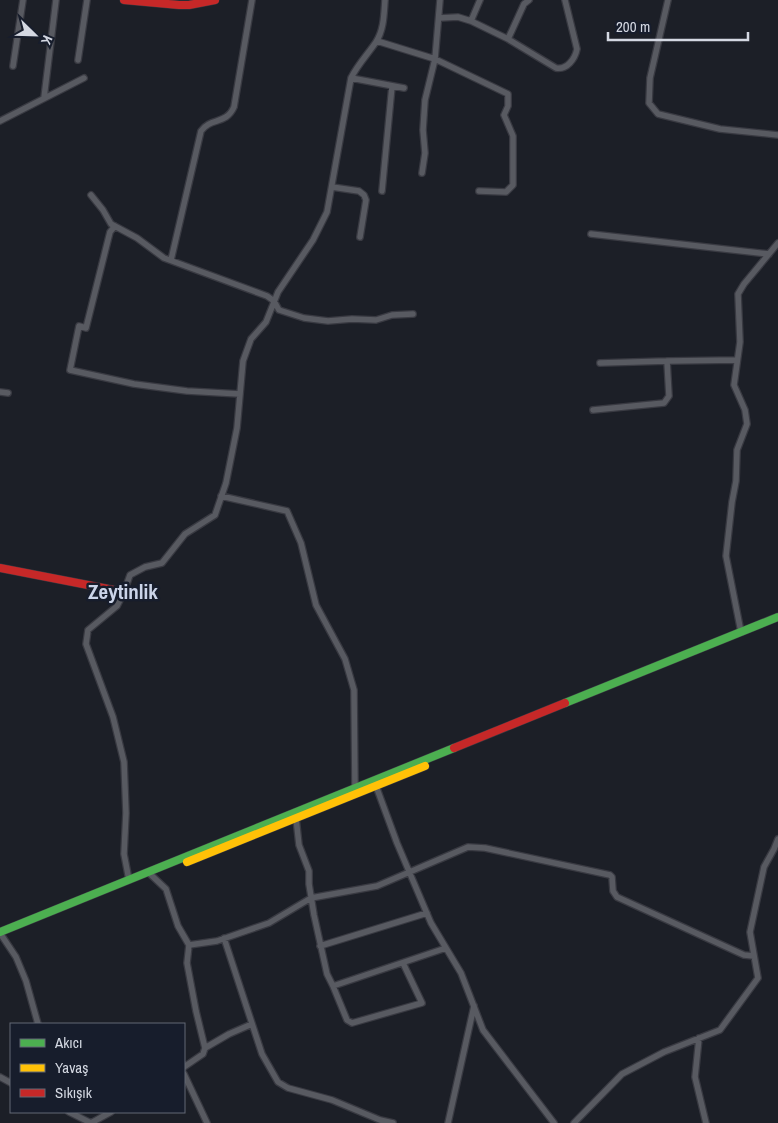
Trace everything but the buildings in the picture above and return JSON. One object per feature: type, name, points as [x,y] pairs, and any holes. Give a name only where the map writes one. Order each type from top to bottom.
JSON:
[{"type":"street","points":[[13,66],[24,0]]},
{"type":"street","points":[[44,98],[56,0]]},
{"type":"street","points":[[78,60],[87,0]]},
{"type":"street","points":[[124,0],[184,3],[215,0]]},
{"type":"street","points":[[171,260],[201,130],[207,125],[226,119],[234,107],[252,0]]},
{"type":"street","points":[[129,880],[124,854],[126,813],[124,762],[113,717],[86,644],[88,630],[117,606],[130,575],[145,567],[162,562],[184,534],[215,515],[226,483],[237,428],[242,361],[251,339],[266,322],[278,292],[313,240],[327,212],[351,78],[358,64],[377,41],[384,22],[385,0]]},
{"type":"street","points":[[422,173],[425,153],[423,130],[425,100],[435,59],[440,0]]},
{"type":"street","points":[[472,21],[480,0]]},
{"type":"street","points":[[508,40],[524,4],[529,0]]},
{"type":"street","points":[[438,18],[458,18],[472,21],[556,68],[565,67],[575,56],[577,49],[565,0]]},
{"type":"street","points":[[668,0],[650,78],[649,103],[658,114],[720,129],[778,135]]},
{"type":"street","points":[[377,41],[435,59],[508,94],[508,106],[504,115],[513,136],[513,185],[506,192],[479,191]]},
{"type":"street","points":[[0,121],[84,78]]},
{"type":"street","points":[[351,78],[404,88]]},
{"type":"street","points":[[382,190],[392,86]]},
{"type":"street","points":[[332,187],[359,192],[364,195],[366,200],[360,237]]},
{"type":"street","points":[[91,195],[111,224],[137,238],[164,258],[255,290],[274,301],[279,310],[304,318],[328,321],[376,320],[392,315],[413,314]]},
{"type":"street","points":[[115,226],[110,232],[86,328],[79,326],[70,370],[134,384],[240,394]]},
{"type":"street","points":[[590,234],[769,254]]},
{"type":"street","points":[[741,632],[726,556],[736,481],[737,450],[747,424],[745,410],[734,385],[740,342],[738,294],[778,243]]},
{"type":"street","points":[[600,363],[737,360]]},
{"type":"street","points":[[593,410],[664,403],[669,396],[667,361]]},
{"type":"street","points":[[0,392],[8,393]]},
{"type":"street","points":[[221,496],[287,511],[301,542],[316,605],[345,659],[354,690],[355,788]]},
{"type":"street","points":[[0,568],[124,592]]},
{"type":"street","points":[[1,935],[129,880],[151,874],[296,818],[376,783],[778,617]]},
{"type":"street","points":[[1,935],[355,788],[376,783],[778,622]]},
{"type":"street","points":[[376,783],[397,843],[427,913],[461,973],[483,1030],[552,1121],[545,1123]]},
{"type":"street","points":[[296,818],[299,845],[309,871],[309,884],[327,974],[347,1020],[352,1023],[422,1003],[403,963]]},
{"type":"street","points":[[574,1123],[622,1074],[664,1052],[720,1030],[748,993],[758,978],[750,932],[764,867],[778,839]]},
{"type":"street","points":[[189,945],[224,938],[269,923],[312,898],[376,886],[468,847],[475,846],[610,875],[613,881],[613,891],[617,897],[744,955],[754,956]]},
{"type":"street","points":[[151,874],[166,888],[178,926],[189,945],[187,963],[196,1012],[206,1048]]},
{"type":"street","points":[[320,946],[427,913]]},
{"type":"street","points":[[1,935],[16,957],[26,981],[38,1023]]},
{"type":"street","points":[[224,938],[262,1054],[281,1084],[288,1088],[332,1100],[380,1121],[393,1123]]},
{"type":"street","points":[[333,986],[446,948]]},
{"type":"street","points":[[448,1123],[474,1006]]},
{"type":"street","points":[[185,1065],[203,1054],[206,1048],[229,1034],[252,1024]]},
{"type":"street","points":[[700,1038],[695,1077],[706,1123]]},
{"type":"street","points":[[185,1076],[207,1123]]},
{"type":"street","points":[[72,1113],[91,1123],[109,1113]]},
{"type":"traffic: fast","points":[[565,703],[778,617]]},
{"type":"traffic: fast","points":[[0,932],[454,748]]},
{"type":"traffic: slow","points":[[187,862],[425,766]]},
{"type":"traffic: jam","points":[[124,0],[179,5],[215,0]]},
{"type":"traffic: jam","points":[[0,568],[124,592]]},
{"type":"traffic: jam","points":[[454,748],[565,703]]},
{"type":"district","name":"Zeytinlik","points":[[123,591]]}]
